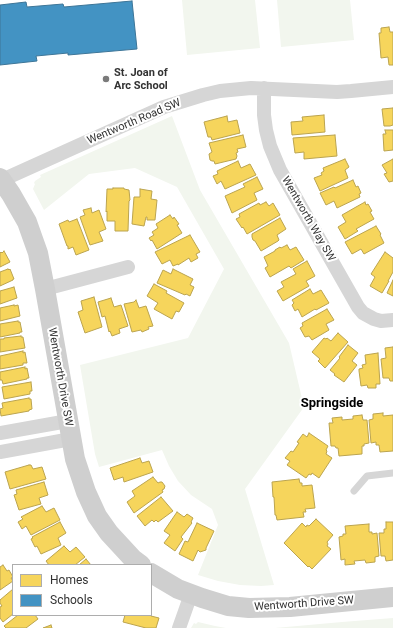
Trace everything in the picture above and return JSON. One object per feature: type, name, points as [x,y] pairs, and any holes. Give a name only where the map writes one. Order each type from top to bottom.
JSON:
[{"type":"street","name":"Wentworth Road SW","points":[[1,179],[164,107],[203,95],[236,89],[264,88],[337,92],[393,87]]},
{"type":"street","name":"Wentworth Way SW","points":[[264,88],[264,115],[266,130],[270,146],[280,170],[358,307],[363,313],[374,319],[381,321],[393,320]]},
{"type":"street","name":"Wentworth Drive SW","points":[[1,179],[18,206],[38,253],[79,474],[97,516],[109,533],[133,560],[139,564]]},
{"type":"street","points":[[45,289],[128,267]]},
{"type":"street","points":[[0,433],[70,430]]},
{"type":"street","points":[[0,452],[70,430]]},
{"type":"street","name":"Wentworth Drive SW","points":[[152,574],[178,589],[228,606],[249,608],[290,607],[393,597]]},
{"type":"street","points":[[179,628],[191,594]]},
{"type":"lane","points":[[354,491],[367,476],[393,473]]},
{"type":"shaded area","points":[[182,0],[255,0],[260,48],[187,55]]},
{"type":"shaded area","points":[[277,0],[350,0],[354,40],[281,47]]},
{"type":"shaded area","points":[[172,116],[200,190],[289,343],[304,407],[245,489],[274,585],[240,585],[218,581],[198,575],[218,525],[212,509],[191,495],[178,481],[162,450],[99,467],[95,454],[80,365],[188,338],[224,269],[177,187],[135,168],[89,174],[44,210],[33,189],[35,181],[41,177],[40,175]]},
{"type":"shaded area","points":[[393,618],[393,628],[275,628],[342,622]]},
{"type":"shaded area","points":[[198,622],[226,628],[191,628],[194,623],[196,624]]},
{"type":"building: Homes","points":[[389,27],[390,32],[393,32],[393,65],[389,65],[388,57],[381,58],[379,33],[381,33],[381,28]]},
{"type":"building: Homes","points":[[393,108],[393,125],[384,126],[382,109]]},
{"type":"building: Homes","points":[[324,115],[325,132],[292,135],[291,122],[303,121],[302,117]]},
{"type":"building: Homes","points":[[227,116],[228,122],[237,120],[240,133],[212,140],[211,137],[208,137],[204,122]]},
{"type":"building: Homes","points":[[385,130],[393,130],[393,150],[384,151],[383,134],[386,134]]},
{"type":"building: Homes","points":[[243,135],[246,147],[237,149],[238,152],[236,153],[236,159],[215,164],[214,161],[210,160],[209,154],[212,152],[209,143]]},
{"type":"building: Homes","points":[[335,135],[337,156],[304,159],[304,152],[295,153],[293,138]]},
{"type":"building: Homes","points":[[345,159],[349,167],[345,170],[348,178],[320,191],[314,178],[322,175],[321,173],[324,171],[323,168]]},
{"type":"building: Homes","points":[[393,159],[393,181],[389,182],[384,174],[387,173],[382,165]]},
{"type":"building: Homes","points":[[238,161],[241,168],[250,164],[256,175],[225,189],[221,181],[217,184],[213,176],[218,174],[217,171]]},
{"type":"building: Homes","points":[[257,177],[263,189],[254,193],[257,200],[232,213],[225,196],[245,187],[243,184]]},
{"type":"building: Homes","points":[[353,180],[361,193],[359,194],[360,197],[337,208],[334,201],[326,205],[320,193]]},
{"type":"building: Homes","points":[[124,188],[129,190],[130,200],[128,231],[115,231],[115,221],[107,221],[107,189]]},
{"type":"building: Homes","points":[[140,189],[152,191],[151,199],[157,200],[155,220],[147,220],[146,217],[144,226],[132,224],[134,197],[140,197]]},
{"type":"building: Homes","points":[[266,202],[269,206],[273,203],[280,215],[247,234],[236,219],[240,217],[239,214],[259,203],[260,205]]},
{"type":"building: Homes","points":[[365,202],[372,211],[370,212],[374,219],[356,229],[358,231],[345,239],[338,227],[346,222],[342,215]]},
{"type":"building: Homes","points":[[91,208],[92,213],[99,210],[106,229],[99,232],[103,241],[90,245],[80,217],[85,215],[83,210]]},
{"type":"building: Homes","points":[[170,215],[173,219],[174,217],[179,224],[177,225],[182,233],[157,249],[152,240],[151,241],[149,238],[154,235],[152,232],[158,228],[156,224]]},
{"type":"building: Homes","points":[[280,218],[286,229],[277,235],[278,241],[261,251],[253,240],[252,234]]},
{"type":"building: Homes","points":[[77,219],[89,250],[76,255],[73,247],[68,249],[59,224],[68,220],[69,222]]},
{"type":"building: Homes","points":[[376,226],[384,243],[364,254],[361,249],[352,254],[345,242]]},
{"type":"building: Homes","points":[[190,235],[200,252],[196,254],[198,258],[191,262],[189,258],[178,265],[173,266],[170,260],[162,264],[155,252]]},
{"type":"building: Homes","points":[[287,245],[290,250],[296,247],[304,260],[291,268],[289,266],[270,277],[265,268],[268,266],[264,257],[280,247],[281,248]]},
{"type":"building: Homes","points":[[4,251],[10,262],[0,267],[0,253]]},
{"type":"building: Homes","points":[[385,252],[393,258],[393,272],[382,293],[370,286],[375,277],[371,274]]},
{"type":"building: Homes","points":[[307,261],[315,276],[306,281],[309,286],[283,301],[277,291],[284,287],[281,282],[296,274],[293,269]]},
{"type":"building: Homes","points":[[10,269],[14,279],[0,286],[0,272]]},
{"type":"building: Homes","points":[[173,269],[193,279],[190,285],[194,287],[190,296],[157,283],[163,270],[171,274]]},
{"type":"building: Homes","points":[[393,280],[393,296],[387,293]]},
{"type":"building: Homes","points":[[154,284],[184,303],[179,312],[176,311],[172,319],[154,309],[158,303],[147,296]]},
{"type":"building: Homes","points":[[14,287],[17,298],[0,304],[0,291]]},
{"type":"building: Homes","points":[[310,289],[313,294],[321,290],[329,303],[302,317],[298,309],[295,311],[292,305],[294,303],[292,300]]},
{"type":"building: Homes","points":[[94,297],[102,327],[85,333],[78,312],[83,310],[81,301]]},
{"type":"building: Homes","points":[[111,298],[114,307],[121,305],[128,326],[119,329],[120,333],[112,336],[110,331],[109,332],[105,316],[102,317],[98,302]]},
{"type":"building: Homes","points":[[136,300],[139,308],[146,306],[153,326],[148,327],[149,329],[142,332],[141,330],[132,332],[124,304],[134,302]]},
{"type":"building: Homes","points":[[18,305],[20,316],[0,321],[0,308]]},
{"type":"building: Homes","points":[[327,309],[334,320],[326,324],[329,330],[312,340],[309,336],[305,337],[300,328],[303,326],[302,323]]},
{"type":"building: Homes","points":[[20,322],[22,332],[0,337],[0,324]]},
{"type":"building: Homes","points":[[338,333],[348,342],[325,368],[318,361],[320,359],[312,352],[324,338],[331,341]]},
{"type":"building: Homes","points":[[23,337],[25,348],[0,352],[0,339]]},
{"type":"building: Homes","points":[[348,345],[358,353],[352,361],[357,365],[344,382],[330,370]]},
{"type":"building: Homes","points":[[393,347],[393,381],[390,381],[389,378],[383,378],[381,359],[386,358],[385,348]]},
{"type":"building: Homes","points":[[23,351],[23,353],[25,352],[27,363],[0,369],[0,356]]},
{"type":"building: Homes","points":[[378,353],[380,384],[376,384],[376,388],[368,388],[367,385],[361,386],[359,369],[363,368],[362,365],[366,364],[365,355]]},
{"type":"building: Homes","points":[[25,367],[25,369],[27,368],[29,378],[3,384],[2,380],[0,380],[0,372]]},
{"type":"building: Homes","points":[[31,382],[32,391],[30,391],[30,394],[4,399],[2,387]]},
{"type":"building: Homes","points":[[29,398],[31,399],[32,409],[29,411],[1,416],[0,409],[3,408],[2,403]]},
{"type":"building: Homes","points":[[383,413],[383,416],[393,415],[393,451],[380,452],[379,445],[376,445],[376,442],[371,443],[369,420],[373,419],[373,414]]},
{"type":"building: Homes","points":[[362,415],[363,420],[367,420],[369,443],[362,446],[362,454],[339,456],[338,448],[331,446],[329,423],[333,423],[332,418],[342,417],[342,420],[353,419],[353,416]]},
{"type":"building: Homes","points":[[309,433],[328,446],[326,454],[332,458],[319,478],[312,473],[306,478],[287,465],[290,461],[285,458],[291,451],[293,452],[299,443],[297,442],[303,434],[307,437]]},
{"type":"building: Homes","points":[[140,458],[142,463],[149,461],[153,472],[124,482],[123,477],[114,480],[110,468]]},
{"type":"building: Homes","points":[[31,465],[33,469],[42,467],[46,479],[10,489],[5,472]]},
{"type":"building: Homes","points":[[153,477],[158,483],[162,482],[165,486],[162,490],[163,492],[134,513],[127,502],[135,496],[132,491]]},
{"type":"building: Homes","points":[[299,479],[302,486],[312,485],[315,508],[305,509],[306,512],[303,512],[304,517],[277,520],[275,515],[272,482]]},
{"type":"building: Homes","points":[[44,482],[48,495],[39,498],[41,504],[19,510],[14,495],[17,494],[16,490]]},
{"type":"building: Homes","points":[[161,497],[173,511],[158,522],[156,520],[154,522],[152,520],[145,526],[137,516]]},
{"type":"building: Homes","points":[[42,506],[46,512],[54,508],[60,520],[31,535],[26,526],[22,529],[18,522],[23,519],[21,517]]},
{"type":"building: Homes","points":[[177,512],[184,517],[187,514],[193,518],[192,523],[181,537],[183,539],[175,551],[164,543],[170,535],[164,531]]},
{"type":"building: Homes","points":[[316,519],[333,535],[327,542],[327,546],[331,549],[312,569],[309,566],[308,567],[284,543],[302,523],[306,527]]},
{"type":"building: Homes","points":[[60,522],[66,533],[58,538],[61,545],[41,554],[37,546],[35,547],[31,539],[33,538],[32,537]]},
{"type":"building: Homes","points":[[386,522],[393,522],[393,560],[386,561],[385,556],[381,556],[379,533],[384,533],[384,529],[386,529]]},
{"type":"building: Homes","points":[[197,523],[214,531],[206,550],[200,552],[198,550],[193,561],[179,554],[185,541],[188,542]]},
{"type":"building: Homes","points":[[369,524],[369,532],[372,532],[372,534],[377,533],[379,556],[375,557],[375,562],[366,563],[365,560],[354,561],[355,564],[345,565],[345,559],[341,560],[339,537],[346,534],[345,526]]},
{"type":"building: Homes","points":[[64,546],[70,552],[76,547],[85,557],[76,564],[48,564],[46,561]]},
{"type":"building: Homes","points":[[86,559],[90,564],[80,564]]},
{"type":"building: Homes","points":[[3,565],[7,571],[9,570],[12,575],[12,582],[0,590],[0,567]]},
{"type":"building: Homes","points":[[12,590],[12,615],[3,622],[0,618],[0,607],[2,606],[0,600]]},
{"type":"building: Homes","points":[[17,616],[36,616],[38,619],[26,628],[6,628],[4,626]]},
{"type":"building: Homes","points":[[125,616],[151,616],[159,618],[156,628],[146,628],[123,622]]},
{"type":"building: Homes","points":[[51,625],[52,628],[43,628]]},
{"type":"building: Schools","points":[[132,1],[137,49],[68,55],[68,53],[36,56],[37,61],[0,65],[0,5],[26,2],[27,7],[63,4],[64,7]]},
{"type":"place","name":"St. Joan of Arc School","points":[[106,79]]},
{"type":"district","name":"Springside","points":[[332,404]]}]
